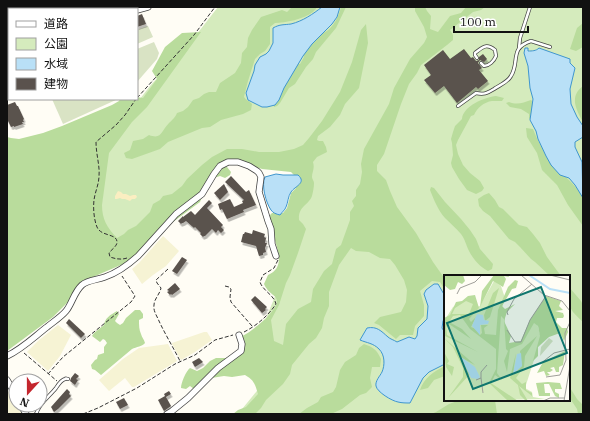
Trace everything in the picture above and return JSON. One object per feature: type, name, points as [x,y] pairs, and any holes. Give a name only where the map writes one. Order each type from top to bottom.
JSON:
[{"type":"street","points":[[138,10],[148,7]]},
{"type":"street","points":[[7,356],[20,348],[63,314],[71,304],[82,285],[87,282],[106,277],[124,268],[138,256],[176,214],[202,194],[220,166],[228,162],[238,162],[257,170],[261,177],[259,192],[271,229],[272,244],[276,256]]},
{"type":"street","points":[[167,414],[188,398],[218,368],[241,351],[242,344],[238,335]]},
{"type":"lane","points":[[458,106],[476,93],[482,94],[488,92],[508,80],[512,75],[520,38],[530,7]]},
{"type":"lane","points":[[519,48],[531,41],[550,47]]},
{"type":"lane","points":[[477,58],[475,53],[482,48],[487,46],[495,50],[496,56],[493,61],[486,66],[481,63]]},
{"type":"lane","points":[[36,414],[38,408],[59,383],[64,379],[68,379]]},
{"type":"path","points":[[138,98],[190,39],[215,7]]},
{"type":"path","points":[[130,256],[121,259],[110,257],[109,253],[117,243],[116,240],[114,237],[100,232],[98,229],[94,199],[100,174],[96,142],[121,120],[136,100]]},
{"type":"path","points":[[83,414],[137,388],[151,378],[195,354],[215,340],[238,335],[253,327],[266,317],[276,304],[260,282],[263,275],[274,268],[278,260],[276,256]]},
{"type":"path","points":[[168,269],[156,280],[161,288],[154,303],[154,310],[180,362]]},
{"type":"path","points":[[59,383],[48,374],[63,357],[131,302],[135,296],[119,270]]},
{"type":"path","points":[[225,286],[231,289],[231,302],[253,327]]},
{"type":"path","points":[[20,348],[47,373]]},
{"type":"shaded area","points":[[163,236],[179,251],[166,266],[142,284],[132,269]]},
{"type":"shaded area","points":[[58,325],[71,335],[60,356],[48,371],[27,352]]},
{"type":"shaded area","points":[[207,332],[212,340],[181,360],[172,343]]},
{"type":"shaded area","points":[[168,344],[177,361],[134,387],[132,387],[125,378],[109,391],[99,380],[123,359],[139,348]]},
{"type":"shaded area","points":[[7,389],[8,413],[22,414],[7,414]]},
{"type":"green space","points":[[7,7],[134,7],[8,8],[7,17]]},
{"type":"green space","points":[[218,7],[583,7],[583,414],[238,414],[274,370],[259,336],[290,259],[299,165],[225,161],[124,265],[112,265],[99,231],[108,140],[150,86],[193,39]]},
{"type":"green space","points":[[292,7],[317,7],[313,12],[305,17],[275,23],[270,27],[270,44],[265,51],[255,59],[244,97],[252,104],[251,110],[243,114],[221,120],[210,127],[202,128],[168,142],[160,149],[132,159],[126,158],[124,153],[130,150],[133,141],[143,139],[149,135],[159,136],[177,113],[183,111],[193,100],[204,94],[216,92],[220,83],[235,73],[241,63],[242,53],[247,47],[248,38],[261,17],[282,10],[287,12]]},
{"type":"green space","points":[[341,7],[346,7],[336,28],[316,52],[313,59],[295,84],[289,88],[280,103],[274,107],[273,103],[295,64],[300,64],[304,57],[303,52],[315,35],[324,33],[331,28]]},
{"type":"green space","points":[[415,7],[425,7],[431,16],[430,29],[438,32],[450,16],[461,13],[466,7],[485,7],[481,10],[473,12],[450,30],[453,35],[453,40],[421,65],[409,84],[384,154],[377,165],[377,171],[386,180],[397,207],[416,233],[444,278],[444,288],[440,282],[432,281],[420,291],[424,305],[424,316],[415,326],[413,335],[400,335],[396,339],[379,325],[374,323],[380,317],[401,312],[406,302],[407,290],[404,280],[395,265],[390,259],[380,258],[369,252],[356,251],[351,248],[339,265],[329,292],[329,306],[322,328],[316,338],[309,344],[292,365],[290,374],[283,384],[266,400],[255,414],[233,414],[246,407],[258,394],[254,383],[245,375],[205,379],[194,389],[190,386],[186,389],[181,388],[184,377],[190,368],[197,371],[216,358],[226,358],[244,348],[245,342],[242,336],[263,321],[273,311],[276,305],[277,299],[264,284],[268,275],[277,268],[279,259],[269,216],[272,213],[283,213],[287,208],[291,193],[296,188],[297,178],[291,172],[262,169],[245,163],[222,165],[227,167],[231,172],[230,175],[225,178],[220,176],[214,178],[200,202],[173,222],[130,261],[93,277],[53,317],[7,351],[7,137],[19,139],[43,133],[112,105],[120,100],[138,100],[138,97],[143,98],[157,79],[152,71],[165,47],[182,33],[201,32],[147,107],[132,122],[109,153],[102,210],[110,231],[117,238],[136,226],[150,212],[153,204],[160,200],[163,196],[172,194],[202,165],[212,157],[227,149],[279,152],[294,149],[303,145],[322,121],[340,92],[352,62],[361,30],[366,24],[368,43],[359,88],[345,104],[340,115],[330,127],[318,136],[317,140],[323,141],[327,152],[317,157],[313,162],[314,169],[312,177],[314,185],[312,196],[299,215],[299,220],[306,229],[279,305],[271,320],[274,341],[283,345],[286,324],[298,309],[311,302],[313,289],[324,271],[332,264],[336,249],[341,245],[350,220],[350,212],[354,206],[352,201],[356,196],[356,190],[360,184],[362,172],[361,164],[364,149],[389,104],[394,88],[410,59],[424,43],[427,37],[424,27],[415,11]]},
{"type":"green space","points":[[583,23],[583,47],[576,51],[570,49],[577,28]]},
{"type":"green space","points":[[148,26],[153,37],[138,44],[138,30]]},
{"type":"green space","points":[[154,42],[159,53],[157,59],[138,81],[138,49]]},
{"type":"green space","points":[[583,86],[583,122],[576,108],[575,99],[576,94]]},
{"type":"green space","points":[[496,96],[504,98],[502,101],[492,101],[486,103],[479,108],[474,115],[471,116],[456,145],[463,165],[480,181],[484,188],[476,194],[467,190],[452,167],[451,163],[453,155],[451,139],[455,126],[462,119],[463,114],[470,106],[486,98]]},
{"type":"green space","points":[[52,100],[116,100],[63,124]]},
{"type":"green space","points":[[531,100],[535,104],[533,116],[529,119],[529,114],[521,109],[510,107],[506,103],[520,103]]},
{"type":"green space","points":[[526,128],[533,129],[544,152],[579,191],[583,200],[583,226],[568,205],[557,185],[542,170],[537,153],[527,137]]},
{"type":"green space","points":[[431,187],[434,188],[470,230],[480,249],[493,264],[492,269],[488,271],[473,257],[462,236],[438,208],[430,190]]},
{"type":"green space","points":[[489,193],[499,207],[519,225],[527,227],[540,243],[547,257],[560,275],[549,275],[515,242],[509,239],[490,216],[479,206],[478,199]]},
{"type":"green space","points":[[570,288],[583,305],[583,322],[574,314],[570,307]]},
{"type":"green space","points":[[135,310],[140,310],[143,314],[143,318],[139,320],[139,326],[145,343],[132,349],[101,375],[92,369],[91,365],[97,359],[98,355],[104,353],[104,347],[107,343],[103,339],[100,342],[92,336],[104,325],[105,320],[114,312],[117,311],[119,314],[115,321],[120,325]]},
{"type":"green space","points":[[364,344],[374,349],[381,359],[380,367],[372,367],[370,378],[372,387],[366,393],[360,395],[342,409],[331,414],[299,414],[318,402],[321,397],[333,392],[336,387],[340,370],[345,362],[356,355],[359,348]]},
{"type":"green space","points":[[444,367],[444,376],[434,380],[428,388],[420,390],[424,382]]},
{"type":"green space","points":[[570,388],[577,399],[583,405],[583,414],[578,414],[577,409],[570,398]]},
{"type":"green space","points":[[457,401],[495,401],[497,414],[431,414]]},
{"type":"sand","points":[[118,191],[130,196],[136,195],[137,197],[130,201],[120,198],[115,199]]},
{"type":"water","points":[[322,7],[340,7],[337,17],[332,24],[312,44],[303,56],[284,88],[279,100],[275,105],[262,107],[248,100],[246,93],[255,65],[260,57],[269,51],[273,43],[273,28],[300,21]]},
{"type":"water","points":[[525,48],[528,48],[528,51],[539,48],[570,59],[570,63],[575,68],[570,89],[571,104],[583,126],[583,137],[575,142],[575,147],[582,162],[583,198],[569,178],[560,175],[551,165],[530,120],[533,99],[530,88],[528,66],[524,53]]},
{"type":"water","points":[[276,174],[298,175],[301,180],[301,182],[289,195],[286,208],[280,215],[273,212],[269,207],[264,189],[265,177]]},
{"type":"water","points":[[434,284],[438,284],[444,294],[444,319],[442,328],[444,331],[444,364],[429,372],[423,378],[410,403],[402,403],[389,398],[377,388],[377,380],[384,366],[381,351],[374,345],[360,340],[367,328],[379,330],[397,342],[409,337],[415,339],[418,328],[427,319],[428,306],[424,294],[426,290]]},
{"type":"building","points":[[142,14],[146,24],[138,27],[138,16]]},
{"type":"building","points":[[464,49],[471,58],[473,57],[476,61],[479,60],[479,57],[483,54],[487,59],[484,62],[480,60],[478,63],[482,68],[479,70],[488,81],[478,89],[476,87],[457,103],[444,86],[435,93],[424,80],[431,75],[424,65],[443,50],[450,59]]},
{"type":"building","points":[[15,102],[24,119],[24,122],[22,122],[23,124],[11,127],[7,119],[7,105]]},
{"type":"building","points":[[231,176],[246,192],[249,190],[256,205],[227,219],[222,209],[220,210],[218,204],[230,199],[234,207],[243,203],[242,201],[244,200],[225,182]]},
{"type":"building","points":[[224,184],[228,192],[220,200],[214,193]]},
{"type":"building","points":[[209,200],[212,203],[207,208],[223,225],[221,227],[224,230],[221,233],[218,230],[216,233],[212,229],[203,237],[195,227],[194,228],[186,221],[181,224],[178,221],[191,211],[195,215]]},
{"type":"building","points":[[253,230],[265,234],[265,243],[267,243],[265,248],[266,252],[263,253],[263,255],[259,256],[256,246],[241,242],[245,232],[252,234]]},
{"type":"building","points":[[182,257],[187,260],[177,274],[172,271]]},
{"type":"building","points":[[175,283],[180,289],[170,295],[167,292],[169,291],[167,290]]},
{"type":"building","points":[[255,296],[267,307],[262,313],[251,300]]},
{"type":"building","points":[[69,319],[85,334],[81,338],[66,323]]},
{"type":"building","points":[[199,358],[203,362],[195,367],[192,362]]},
{"type":"building","points":[[75,373],[79,376],[76,379],[78,380],[75,385],[70,381]]},
{"type":"building","points":[[67,389],[71,396],[54,412],[51,407]]},
{"type":"building","points":[[169,391],[171,394],[166,397],[171,406],[164,411],[158,400],[165,396],[164,394]]},
{"type":"building","points":[[124,398],[128,405],[120,409],[116,402]]}]
